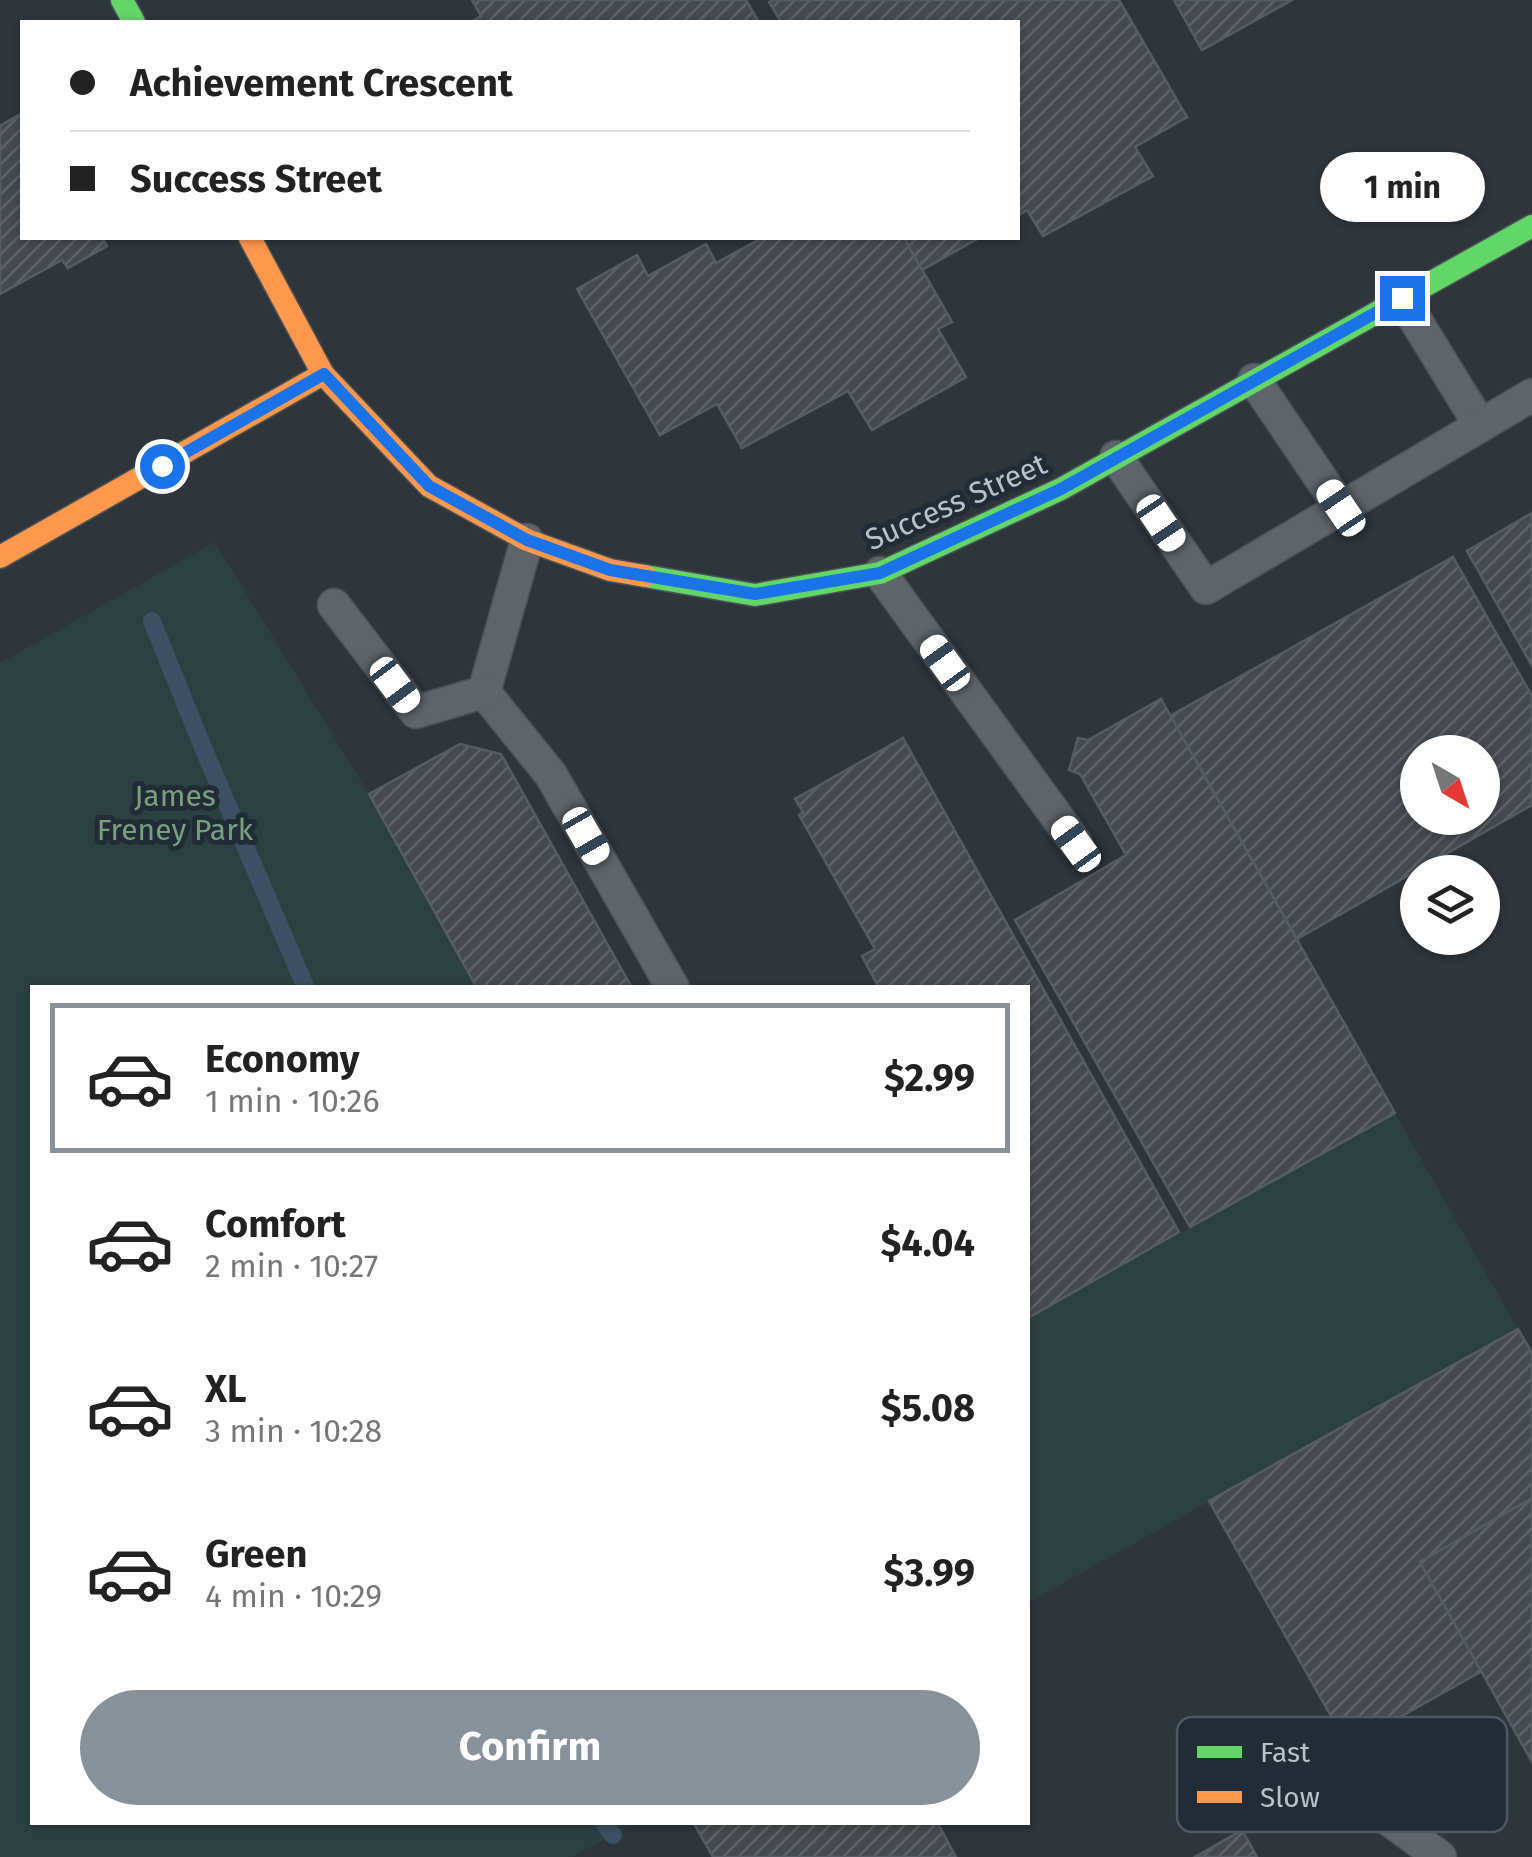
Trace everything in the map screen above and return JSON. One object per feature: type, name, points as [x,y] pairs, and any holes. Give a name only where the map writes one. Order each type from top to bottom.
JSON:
[{"type":"street","name":"Success Street","points":[[251,240],[324,374],[429,486],[527,540],[610,570],[755,594],[880,573],[1061,489],[1532,226]]},
{"type":"street","points":[[0,557],[324,374]]},
{"type":"lane","points":[[1402,298],[1480,425]]},
{"type":"lane","points":[[1254,380],[1341,508]]},
{"type":"lane","points":[[1116,457],[1206,588],[1532,395]]},
{"type":"lane","points":[[484,692],[527,540]]},
{"type":"lane","points":[[880,573],[1076,844]]},
{"type":"lane","points":[[334,604],[416,712],[484,692]]},
{"type":"lane","points":[[484,692],[551,775],[670,985]]},
{"type":"lane","points":[[1406,1832],[1440,1857]]},
{"type":"green space","name":"James Freney Park","points":[[215,542],[369,794],[476,985],[30,985],[30,1825],[631,1825],[572,1857],[0,1857],[0,663]]},
{"type":"green space","points":[[1395,1113],[1518,1329],[1030,1602],[1030,1317]]},
{"type":"building","points":[[472,0],[746,0],[758,20],[474,20],[481,16]]},
{"type":"building","points":[[1119,0],[1187,117],[1135,147],[1153,176],[1043,236],[1027,210],[1020,215],[1020,20],[780,20],[769,2]]},
{"type":"building","points":[[1174,0],[1292,0],[1202,50]]},
{"type":"building","points":[[20,114],[20,240],[103,240],[107,246],[68,268],[62,260],[0,294],[0,126]]},
{"type":"building","points":[[758,240],[905,240],[952,322],[938,329],[966,377],[872,430],[848,391],[742,448],[717,404],[660,435],[577,289],[637,255],[648,276],[706,244],[716,263]]},
{"type":"building","points":[[905,240],[975,240],[922,270]]},
{"type":"building","points":[[1532,513],[1532,666],[1467,551]]},
{"type":"building","points":[[1453,557],[1532,696],[1532,805],[1500,823],[1500,735],[1400,735],[1400,835],[1479,835],[1444,855],[1400,855],[1400,880],[1297,939],[1170,716]]},
{"type":"building","points":[[1161,699],[1395,1113],[1190,1227],[1015,920],[1126,855],[1080,774],[1069,770],[1078,738],[1088,740]]},
{"type":"building","points":[[903,738],[1179,1232],[1030,1317],[1030,985],[877,985],[862,956],[875,949],[799,815],[803,812],[795,799]]},
{"type":"building","points":[[460,744],[501,754],[630,985],[475,985],[369,794]]},
{"type":"building","points":[[1518,1329],[1532,1353],[1532,1498],[1420,1562],[1482,1671],[1400,1717],[1332,1717],[1209,1501]]},
{"type":"building","points":[[1532,1498],[1532,1762],[1507,1717],[1420,1562]]},
{"type":"building","points":[[695,1825],[939,1825],[956,1857],[713,1857]]},
{"type":"building","points":[[1243,1832],[1257,1857],[1195,1857]]},
{"type":"waterway","points":[[152,621],[305,985]]},
{"type":"waterway","points":[[605,1825],[613,1835]]},
{"type":"traffic: fast","points":[[122,0],[133,20]]},
{"type":"traffic: fast","points":[[645,576],[755,595],[880,573],[1061,489],[1532,226]]},
{"type":"traffic: slow","points":[[251,240],[323,374],[429,486],[527,540],[610,570],[645,576]]},
{"type":"traffic: slow","points":[[0,557],[323,374]]},
{"type":"route","points":[[162,466],[324,374],[429,486],[527,540],[610,570],[755,594],[880,573],[1061,489],[1402,298]]}]
